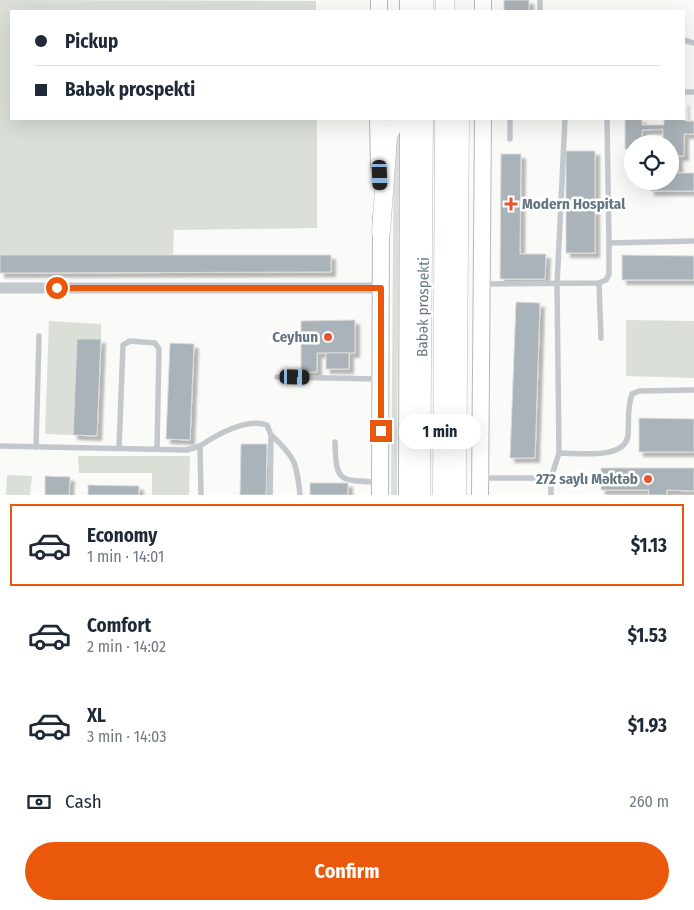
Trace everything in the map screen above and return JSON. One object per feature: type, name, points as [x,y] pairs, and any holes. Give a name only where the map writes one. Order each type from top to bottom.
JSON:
[{"type":"main road","points":[[378,120],[381,232],[380,489]]},
{"type":"main road","points":[[381,232],[388,137],[399,120]]},
{"type":"main road","points":[[407,495],[408,120]]},
{"type":"main road","name":"Babək prospekti","points":[[421,495],[424,120]]},
{"type":"main road","name":"Babək prospekti","points":[[442,495],[445,120]]},
{"type":"main road","points":[[446,120],[453,126],[458,151]]},
{"type":"main road","points":[[457,495],[458,151],[460,120]]},
{"type":"main road","points":[[480,495],[483,120]]},
{"type":"street","points":[[0,288],[381,288]]},
{"type":"lane","points":[[510,120],[510,138]]},
{"type":"lane","points":[[551,495],[551,478],[559,453],[556,284],[565,120]]},
{"type":"lane","points":[[483,284],[599,283],[606,280],[609,274],[607,120]]},
{"type":"lane","points":[[609,243],[694,240]]},
{"type":"lane","points":[[599,283],[601,338]]},
{"type":"lane","points":[[36,446],[39,336]]},
{"type":"lane","points":[[119,448],[123,344],[130,341],[155,343],[159,349],[158,449]]},
{"type":"lane","points":[[278,377],[381,379]]},
{"type":"lane","points":[[559,453],[612,452],[623,447],[628,438],[629,402],[632,394],[639,391],[694,390]]},
{"type":"lane","points":[[0,446],[187,450],[200,446],[229,428],[267,425],[271,435],[270,495]]},
{"type":"lane","points":[[271,435],[286,449],[297,466],[300,495]]},
{"type":"lane","points":[[335,442],[336,470],[341,476],[380,489]]},
{"type":"lane","points":[[200,446],[201,495]]},
{"type":"lane","points":[[481,478],[551,478]]},
{"type":"shaded area","points":[[0,0],[316,1],[316,10],[10,10],[10,120],[317,120],[317,228],[174,230],[173,255],[0,255]]},
{"type":"shaded area","points":[[399,131],[397,495],[391,495],[394,133]]},
{"type":"shaded area","points":[[626,320],[694,321],[694,378],[626,376]]},
{"type":"shaded area","points":[[49,321],[101,324],[101,339],[77,339],[73,435],[45,434]]},
{"type":"shaded area","points":[[78,456],[190,456],[189,495],[152,495],[152,473],[79,473]]},
{"type":"shaded area","points":[[7,475],[32,476],[30,495],[6,495]]},
{"type":"building","points":[[504,0],[529,0],[529,10],[504,10]]},
{"type":"building","points":[[625,120],[642,120],[642,125],[664,125],[664,120],[694,121],[694,134],[684,134],[684,156],[679,156],[679,135],[663,135],[663,129],[642,130],[642,135],[625,135]]},
{"type":"building","points":[[566,151],[595,151],[595,253],[566,253]]},
{"type":"building","name":"Modern Hospital","points":[[501,154],[521,154],[520,254],[546,254],[545,279],[500,279]]},
{"type":"building","points":[[679,173],[694,173],[694,191],[650,191],[679,190]]},
{"type":"building","points":[[0,255],[331,255],[331,272],[0,273]]},
{"type":"building","points":[[622,255],[694,256],[694,280],[622,280]]},
{"type":"building","points":[[516,302],[540,303],[535,458],[510,458]]},
{"type":"building","name":"Ceyhun","points":[[355,320],[355,353],[317,353],[317,372],[301,372],[301,321]]},
{"type":"building","points":[[77,339],[101,339],[97,436],[73,435]]},
{"type":"building","points":[[170,343],[194,344],[190,440],[166,439]]},
{"type":"building","points":[[326,353],[349,353],[349,369],[326,369]]},
{"type":"building","name":"272 saylı Məktəb","points":[[639,418],[694,419],[694,452],[639,452]]},
{"type":"building","points":[[241,444],[267,444],[266,495],[240,495]]},
{"type":"building","name":"272 saylı Məktəb","points":[[601,468],[694,468],[694,491],[667,490],[667,495],[649,495],[649,490],[601,490]]},
{"type":"building","points":[[45,476],[70,477],[69,495],[45,495]]},
{"type":"building","points":[[310,483],[348,483],[348,495],[310,495]]},
{"type":"building","points":[[88,485],[139,486],[139,495],[88,495]]},
{"type":"place","name":"Modern Hospital","points":[[511,204]]},
{"type":"place","name":"Ceyhun","points":[[328,337]]},
{"type":"place","name":"272 saylı Məktəb","points":[[648,479]]},
{"type":"route","points":[[57,288],[381,288],[381,431]]}]
